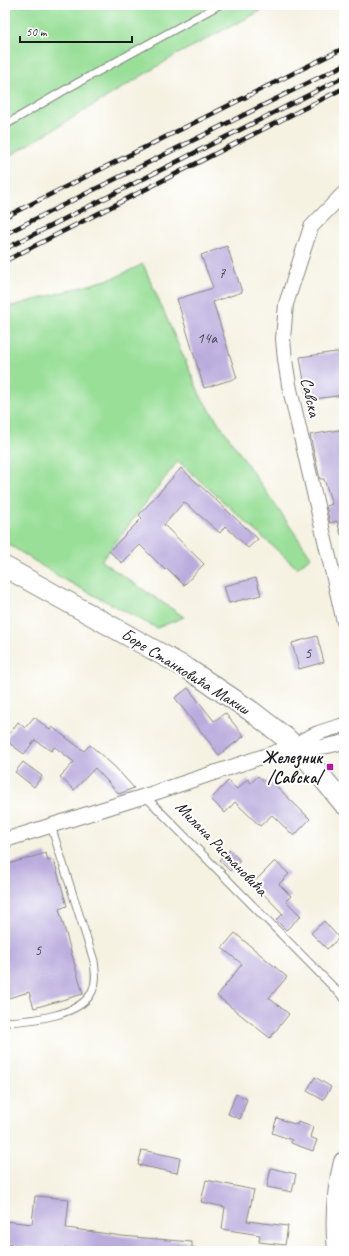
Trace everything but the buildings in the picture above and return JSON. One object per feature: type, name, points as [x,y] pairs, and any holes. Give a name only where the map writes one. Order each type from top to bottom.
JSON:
[{"type":"main road","name":"Боре Станковића Макиш","points":[[5,567],[188,669],[251,711],[286,738],[344,804]]},
{"type":"main road","points":[[338,1251],[338,1207],[341,1175],[344,1162]]},
{"type":"street","name":"Савска","points":[[344,193],[311,227],[286,304],[283,339],[289,384],[340,578],[344,622]]},
{"type":"street","name":"Милана Ристановића","points":[[5,840],[145,796],[294,746],[307,737],[344,725]]},
{"type":"street","name":"Милана Ристановића","points":[[294,746],[309,749],[344,742]]},
{"type":"lane","points":[[5,125],[83,79],[219,5]]},
{"type":"lane","name":"Милана Ристановића","points":[[145,796],[344,998]]},
{"type":"lane","points":[[5,1022],[20,1021],[63,1013],[85,1003],[93,990],[96,979],[94,961],[51,826]]},
{"type":"green space","points":[[5,5],[272,5],[176,55],[5,159]]},
{"type":"green space","points":[[143,264],[201,397],[311,557],[297,568],[178,461],[101,561],[184,617],[157,628],[61,578],[5,542],[5,308],[114,278]]},
{"type":"railway","points":[[5,217],[344,48]]},
{"type":"railway","points":[[5,234],[344,65]]},
{"type":"railway","points":[[5,249],[344,77]]},
{"type":"railway","points":[[5,261],[344,88]]},
{"type":"place","name":"Железник /Савска/","points":[[330,767]]}]
